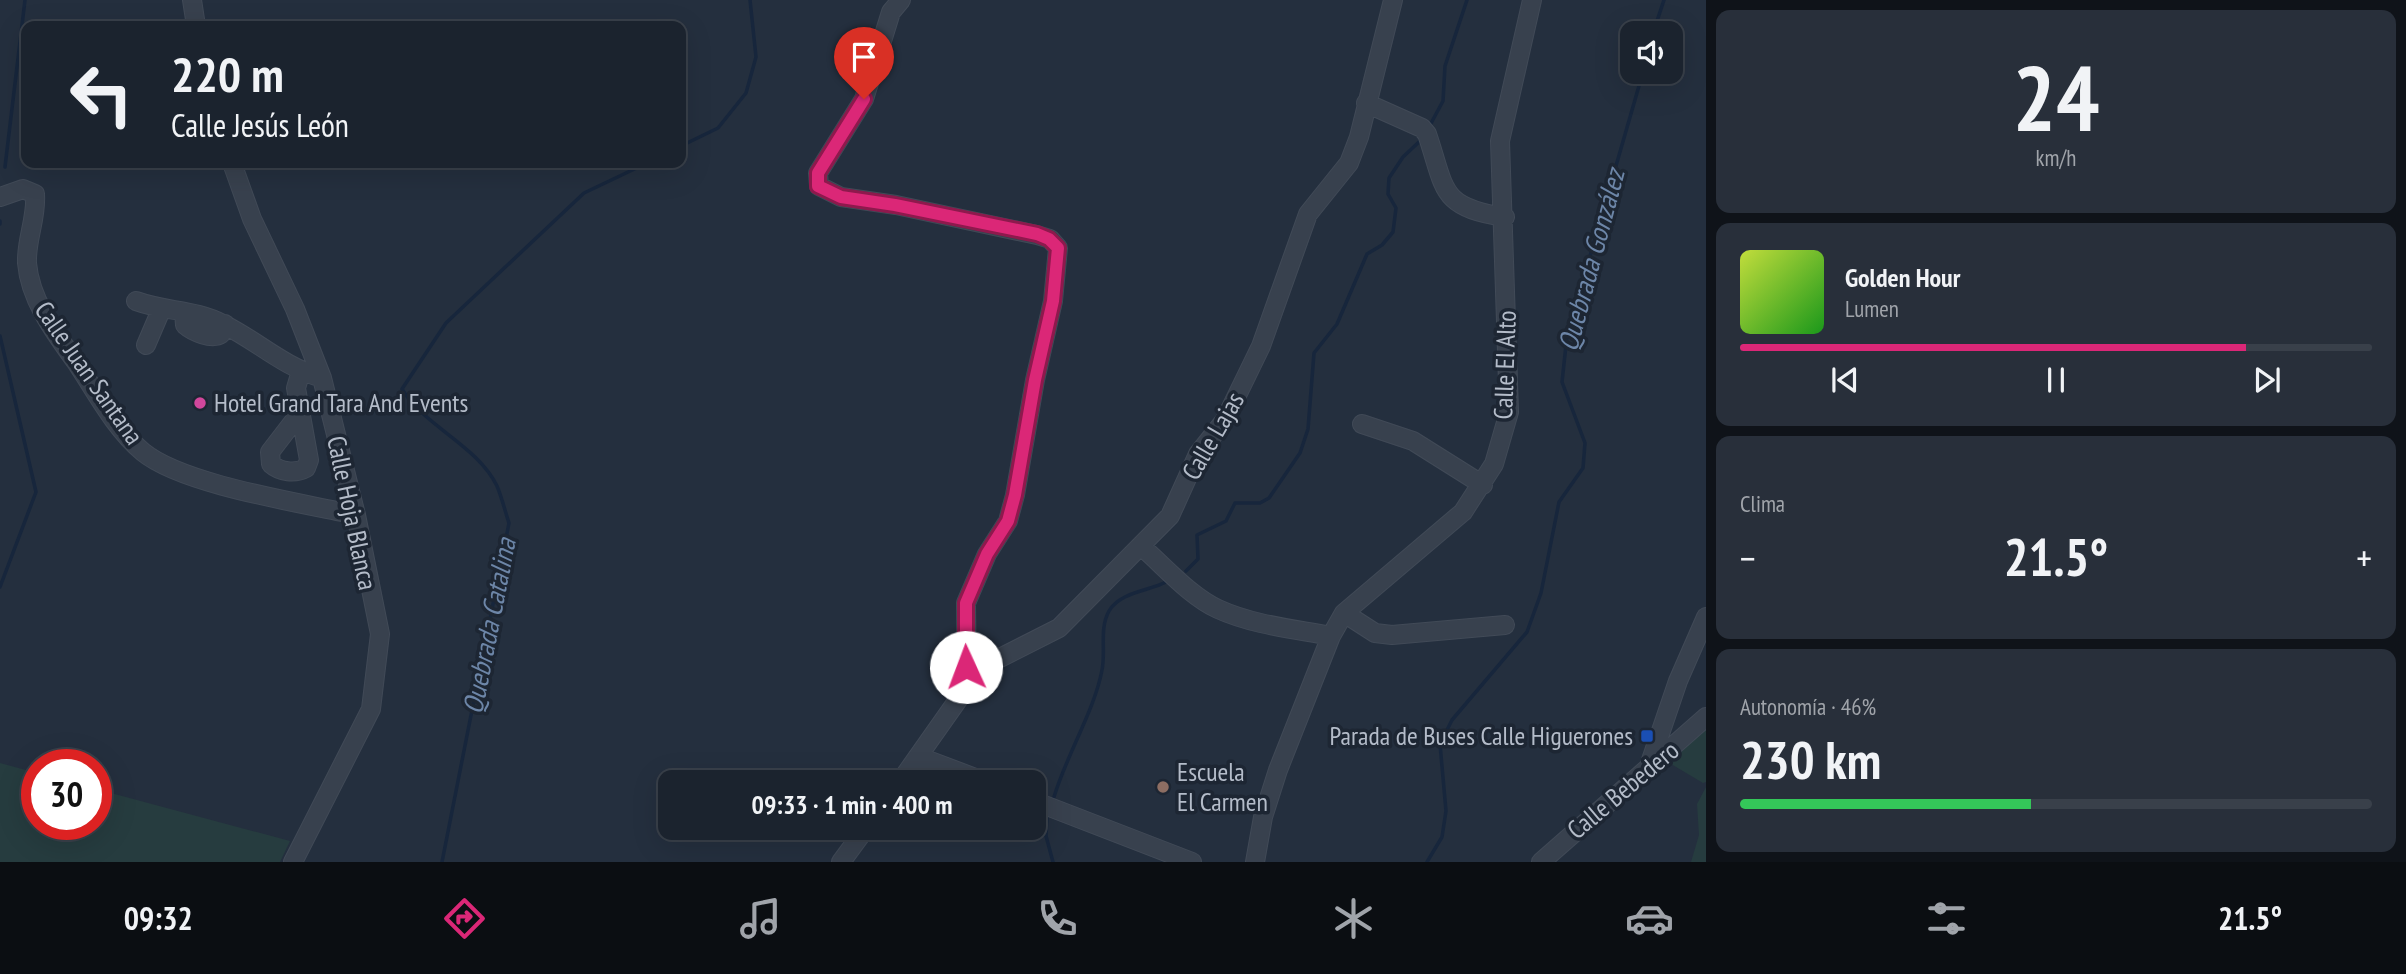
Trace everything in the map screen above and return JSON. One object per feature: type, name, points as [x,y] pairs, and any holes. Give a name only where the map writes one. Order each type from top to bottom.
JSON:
[{"type":"street","points":[[192,0],[195,21]]},
{"type":"street","points":[[901,0],[891,12],[864,99],[818,173],[818,186],[841,197],[895,205],[1037,234],[1049,239],[1058,248],[1053,301],[1035,380],[1015,495],[1008,521],[987,554],[966,603],[967,687]]},
{"type":"street","name":"Calle Lajas","points":[[910,770],[938,725],[967,687],[990,663],[1059,628],[1170,516],[1198,454],[1225,420],[1261,346],[1308,214],[1349,163],[1359,138],[1394,0]]},
{"type":"street","name":"Calle El Alto","points":[[1255,862],[1264,817],[1278,770],[1331,636],[1344,613],[1463,512],[1483,485],[1494,464],[1509,412],[1505,217],[1500,141],[1532,0]]},
{"type":"street","points":[[1366,103],[1422,128],[1427,134],[1443,187],[1461,206],[1474,212],[1505,217]]},
{"type":"street","name":"Calle Hoja Blanca","points":[[234,168],[252,219],[295,309],[322,378],[356,515],[380,634],[371,709],[293,862]]},
{"type":"street","name":"Calle Juan Santana","points":[[0,197],[23,190],[35,194],[36,212],[27,262],[34,293],[82,372],[140,450],[182,474],[356,515]]},
{"type":"street","points":[[135,301],[161,310],[196,312],[225,324],[275,359],[322,378]]},
{"type":"street","points":[[146,345],[161,310]]},
{"type":"street","points":[[300,412],[296,388],[301,371]]},
{"type":"street","points":[[1362,424],[1413,441],[1483,485]]},
{"type":"street","points":[[1142,547],[1194,593],[1218,609],[1274,626],[1331,636]]},
{"type":"street","points":[[1344,613],[1375,633],[1392,635],[1505,625]]},
{"type":"street","points":[[1648,770],[1678,681],[1706,617]]},
{"type":"street","name":"Calle Bebedero","points":[[1541,862],[1706,718]]},
{"type":"street","points":[[920,757],[954,770]]},
{"type":"street","points":[[1046,806],[1192,862]]},
{"type":"street","points":[[841,862],[857,840]]},
{"type":"green space","points":[[1706,716],[1706,782],[1703,783],[1661,758]]},
{"type":"green space","points":[[0,763],[21,769],[21,840],[112,840],[112,793],[290,841],[280,862],[0,862]]},
{"type":"green space","points":[[1706,787],[1706,862],[1691,862],[1699,835],[1697,804]]},
{"type":"waterway","points":[[22,21],[25,0]]},
{"type":"waterway","name":"Quebrada Catalina","points":[[686,144],[718,128],[746,93],[756,57],[750,0]]},
{"type":"waterway","points":[[1429,127],[1443,101],[1445,66],[1467,0]]},
{"type":"waterway","name":"Quebrada González","points":[[1657,21],[1664,0]]},
{"type":"waterway","points":[[5,167],[21,33]]},
{"type":"waterway","name":"Quebrada González","points":[[1427,862],[1442,837],[1446,811],[1440,744],[1452,720],[1527,632],[1541,593],[1559,502],[1583,468],[1585,443],[1562,382],[1567,336],[1640,84]]},
{"type":"waterway","points":[[1186,571],[1198,559],[1197,535],[1226,521],[1235,503],[1260,503],[1269,498],[1300,453],[1308,429],[1314,353],[1337,324],[1367,254],[1382,245],[1393,232],[1396,208],[1388,194],[1389,178],[1403,157],[1421,140]]},
{"type":"waterway","name":"Quebrada Catalina","points":[[442,862],[509,523],[497,486],[488,472],[464,447],[424,414],[402,389],[446,323],[584,193],[636,168]]},
{"type":"waterway","points":[[0,336],[36,492],[0,587]]},
{"type":"waterway","points":[[1054,797],[1098,685],[1103,663],[1104,625],[1109,611],[1127,596],[1166,582]]},
{"type":"waterway","points":[[1047,817],[1046,836],[1053,862]]},
{"type":"place","name":"Hotel Grand Tara And Events","points":[[200,403]]},
{"type":"place","name":"Parada de Buses Calle Higuerones","points":[[1647,736]]},
{"type":"place","name":"Escuela El Carmen","points":[[1163,787]]},
{"type":"route","points":[[864,99],[818,173],[818,186],[841,197],[895,205],[1037,234],[1049,239],[1058,248],[1053,301],[1035,380],[1015,495],[1008,521],[987,554],[966,603],[966,667]]}]
